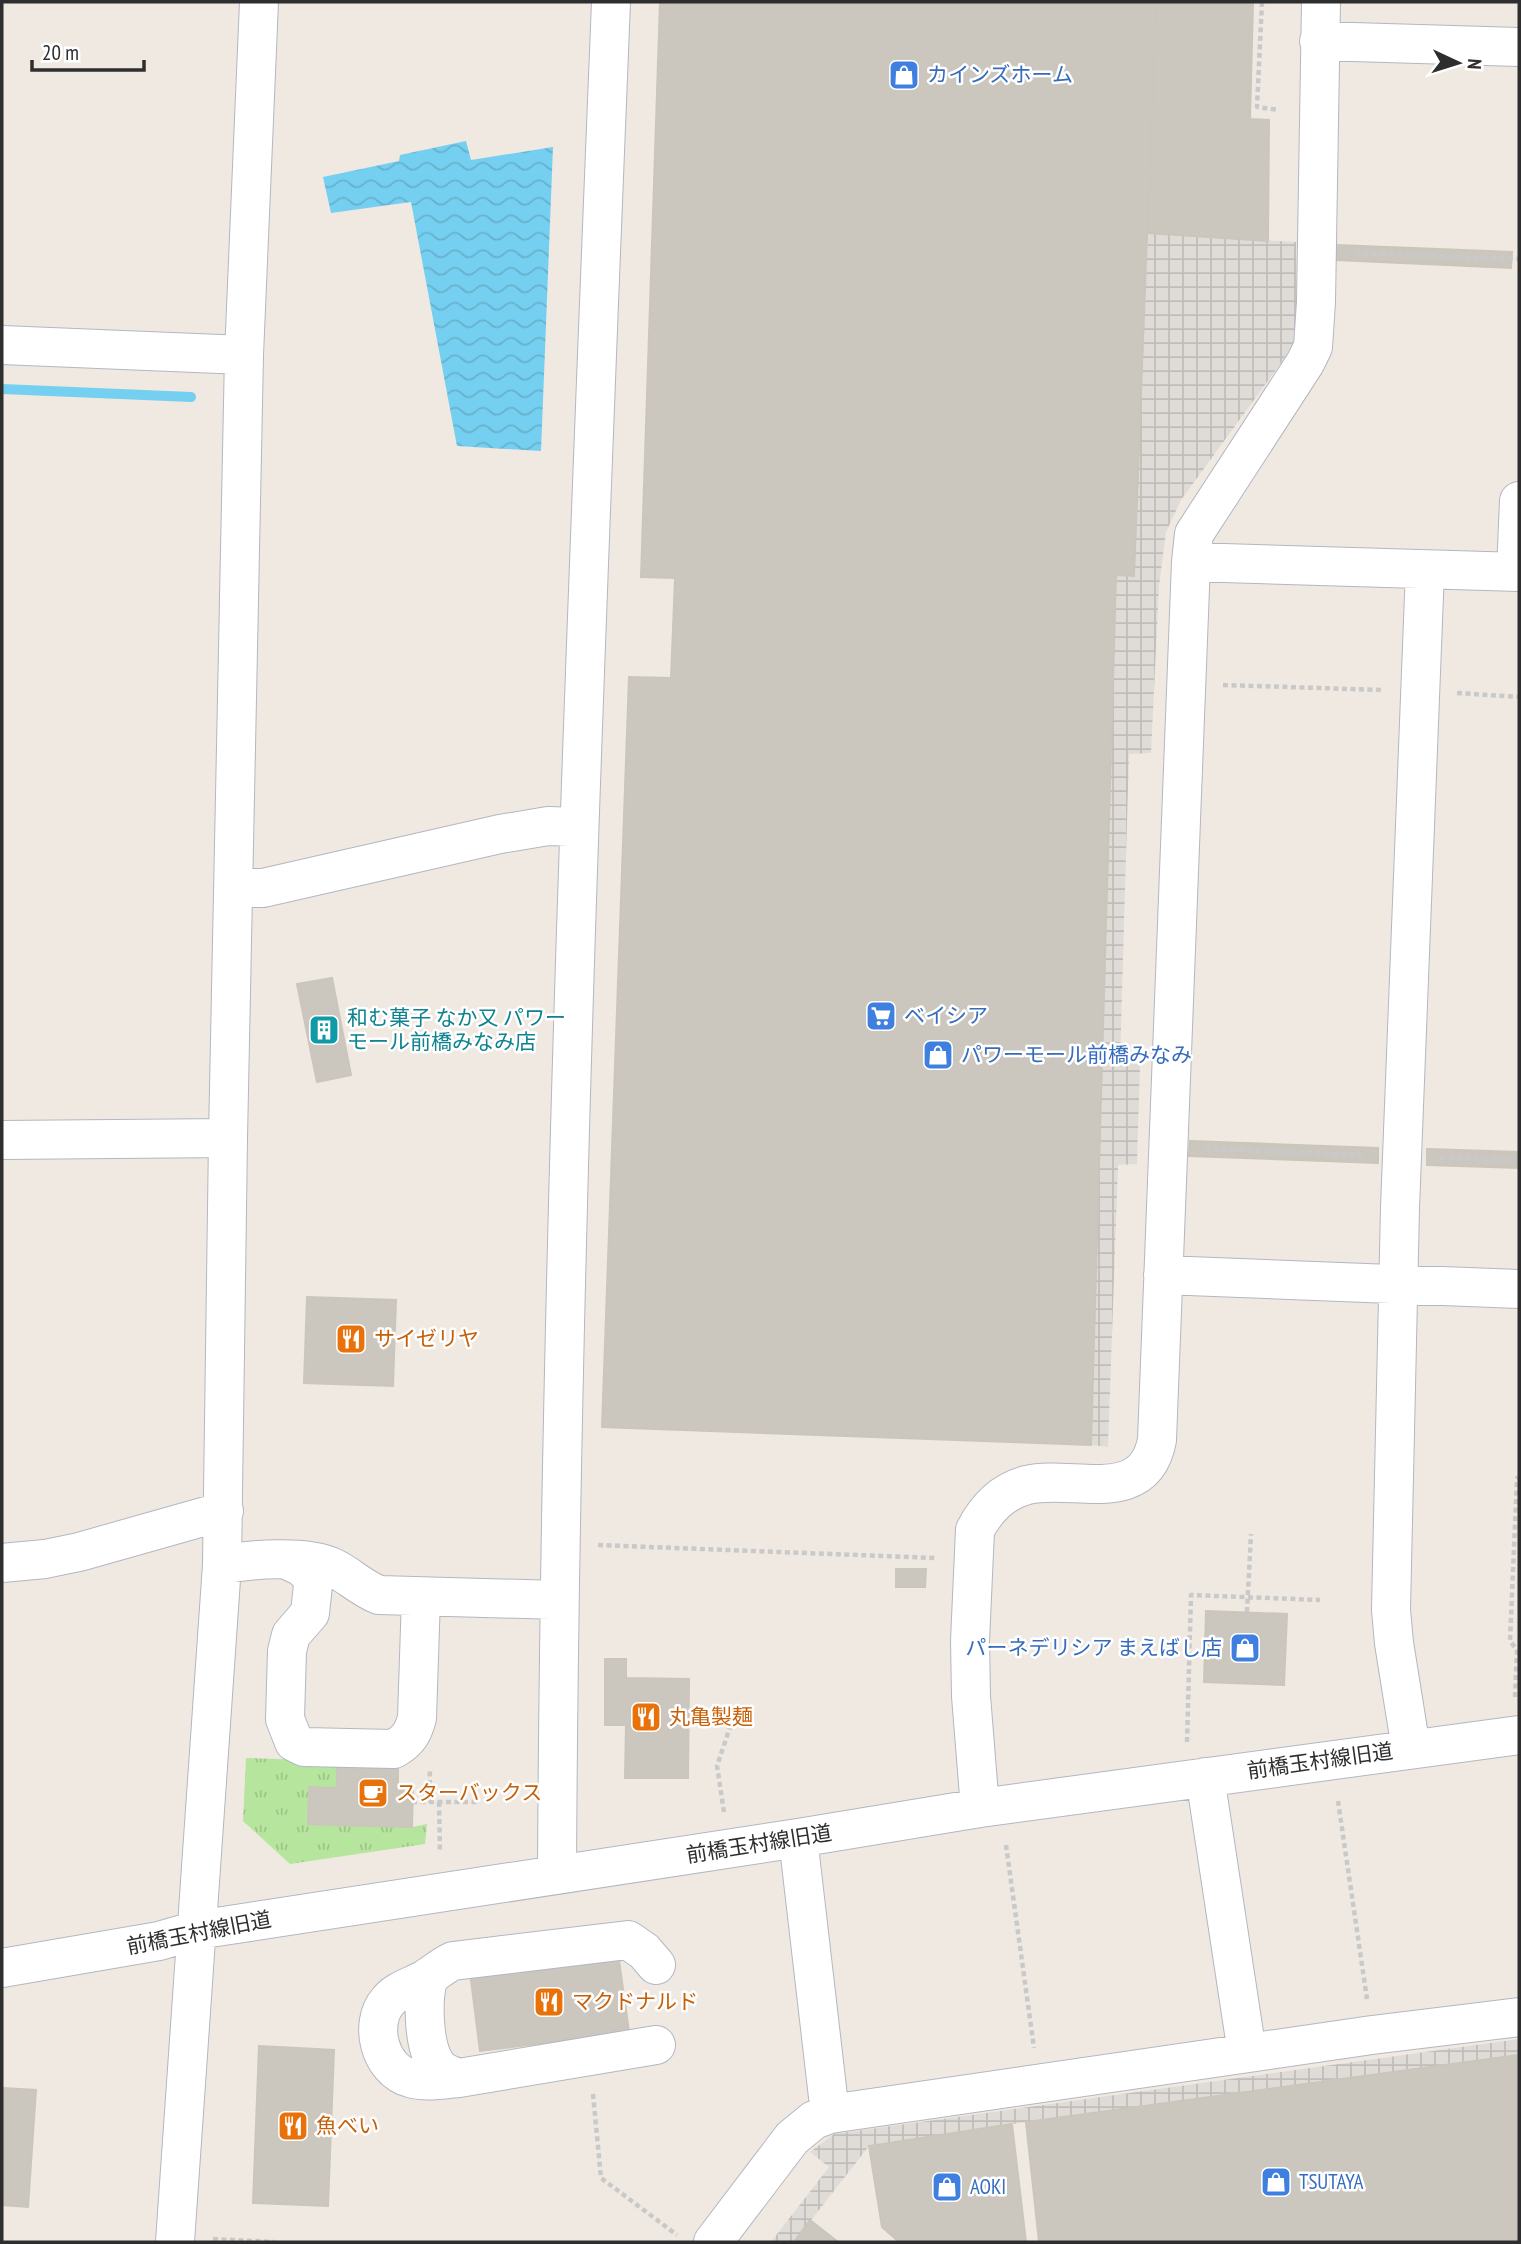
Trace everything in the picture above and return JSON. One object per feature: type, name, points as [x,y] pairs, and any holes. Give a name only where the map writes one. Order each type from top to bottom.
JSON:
[{"type":"street","points":[[193,2241],[197,1930],[224,1511],[228,1138],[244,355],[259,2]]},
{"type":"street","points":[[557,1875],[559,1600],[578,827],[611,2]]},
{"type":"street","points":[[980,1808],[971,1696],[970,1641],[975,1530],[982,1516],[993,1504],[1017,1488],[1042,1483],[1115,1483],[1132,1479],[1151,1459],[1157,1440],[1194,534],[1313,347],[1321,2]]},
{"type":"street","points":[[1319,41],[1519,47]]},
{"type":"street","points":[[2,345],[244,355]]},
{"type":"street","points":[[1191,562],[1517,572],[1519,500]]},
{"type":"street","points":[[1411,1749],[1391,1610],[1398,1284],[1425,570]]},
{"type":"street","points":[[233,888],[263,888],[500,834],[548,826],[578,827]]},
{"type":"street","points":[[2,1140],[228,1138]]},
{"type":"street","points":[[1163,1275],[1519,1289]]},
{"type":"street","points":[[2,1563],[45,1559],[79,1552],[224,1511]]},
{"type":"street","points":[[222,1565],[246,1560],[321,1563],[379,1595]]},
{"type":"street","points":[[289,1561],[302,1567],[310,1575],[313,1585],[312,1602],[305,1620]]},
{"type":"street","points":[[421,1597],[416,1718],[413,1731],[405,1742],[394,1749],[304,1747],[294,1742],[285,1719],[287,1651],[291,1634],[305,1620],[339,1605],[379,1595],[559,1600]]},
{"type":"street","name":"前橋玉村線旧道","points":[[2,1968],[159,1941],[197,1930],[980,1808],[1196,1763],[1411,1749],[1517,1720]]},
{"type":"street","points":[[1196,1763],[1247,2053]]},
{"type":"street","points":[[798,1838],[830,2114]]},
{"type":"street","points":[[656,1965],[644,1951],[628,1940],[453,1961],[388,2001],[378,2033],[380,2046],[390,2065],[410,2078],[429,2081],[656,2045]]},
{"type":"street","points":[[713,2242],[792,2138],[814,2120],[830,2114],[1372,2035],[1519,2017]]},
{"type":"path","points":[[1262,2],[1257,107],[1279,109],[1279,123]]},
{"type":"path","points":[[1317,252],[1519,259]]},
{"type":"path","points":[[1186,683],[1519,697]]},
{"type":"path","points":[[1168,1147],[1519,1160]]},
{"type":"path","points":[[1517,1720],[1517,1650],[1510,1642],[1519,1478]]},
{"type":"path","points":[[1247,1612],[1251,1534]]},
{"type":"path","points":[[592,1545],[946,1559]]},
{"type":"path","points":[[1196,1763],[1191,1595],[1320,1600]]},
{"type":"path","points":[[724,1813],[717,1766],[731,1724]]},
{"type":"path","points":[[1338,1801],[1372,2035]]},
{"type":"path","points":[[412,1802],[478,1802]]},
{"type":"path","points":[[439,1802],[440,1852]]},
{"type":"path","points":[[1006,1845],[1038,2083]]},
{"type":"path","points":[[591,2056],[593,2118],[601,2178],[686,2242]]},
{"type":"path","points":[[193,2241],[275,2242]]},
{"type":"green space","points":[[246,1758],[337,1761],[337,1787],[309,1788],[308,1824],[412,1827],[427,1824],[425,1844],[290,1864],[243,1821]]},
{"type":"shaded area","points":[[1148,233],[1296,242],[1296,333],[1292,346],[1278,367],[1181,500],[1166,532],[1159,586],[1151,753],[1129,754],[1120,1063],[1140,1064],[1137,1164],[1118,1165],[1108,1447],[1091,1445],[1116,575],[1134,576]]},
{"type":"shaded area","points":[[1519,2039],[1519,2055],[869,2146],[794,2242],[771,2242],[829,2167],[810,2152],[834,2134]]},
{"type":"water","points":[[466,141],[471,160],[553,147],[541,451],[457,446],[411,202],[331,213],[323,177],[399,161],[400,155]]},
{"type":"building","points":[[660,2],[1156,2],[1134,576],[1116,575],[1091,1445],[602,1427],[629,677],[671,678],[675,578],[641,577]]},
{"type":"building","points":[[1156,2],[1253,2],[1250,119],[1269,120],[1268,241],[1148,233]]},
{"type":"building","points":[[1337,245],[1512,252],[1511,268],[1336,260]]},
{"type":"building","name":"和む菓子 なか又 パワー モール前橋みなみ店","points":[[332,978],[351,1075],[317,1082],[297,984]]},
{"type":"building","points":[[1190,1141],[1378,1148],[1378,1163],[1189,1156]]},
{"type":"building","points":[[1427,1149],[1519,1152],[1519,1168],[1427,1165]]},
{"type":"building","points":[[307,1297],[396,1300],[393,1386],[304,1383]]},
{"type":"building","points":[[896,1569],[926,1569],[925,1587],[896,1587]]},
{"type":"building","name":"パーネデリシア まえばし店","points":[[1206,1611],[1287,1614],[1284,1685],[1204,1682]]},
{"type":"building","name":"丸亀製麺","points":[[605,1659],[626,1659],[626,1678],[689,1679],[688,1778],[625,1778],[626,1725],[605,1725]]},
{"type":"building","name":"スターバックス","points":[[337,1761],[398,1763],[398,1788],[413,1789],[412,1827],[333,1825]]},
{"type":"building","points":[[309,1787],[334,1788],[333,1825],[308,1824]]},
{"type":"building","name":"マクドナルド","points":[[618,1953],[629,2032],[480,2051],[470,1972]]},
{"type":"building","name":"魚べい","points":[[259,2046],[334,2050],[328,2206],[253,2203]]},
{"type":"building","name":"TSUTAYA","points":[[1519,2055],[1519,2242],[1039,2242],[1026,2122]]},
{"type":"building","points":[[2,2088],[36,2090],[28,2207],[2,2205]]},
{"type":"building","name":"AOKI","points":[[1012,2124],[1026,2242],[899,2242],[882,2227],[869,2146]]},
{"type":"building","points":[[810,2220],[838,2242],[794,2242]]},
{"type":"waterway","points":[[2,389],[191,397]]},
{"type":"place","name":"カインズホーム","points":[[904,75]]},
{"type":"place","name":"ベイシア","points":[[881,1016]]},
{"type":"place","name":"和む菓子 なか又 パワー モール前橋みなみ店","points":[[324,1030]]},
{"type":"place","name":"パワーモール前橋みなみ","points":[[938,1055]]},
{"type":"place","name":"サイゼリヤ","points":[[351,1339]]},
{"type":"place","name":"パーネデリシア まえばし店","points":[[1245,1648]]},
{"type":"place","name":"丸亀製麺","points":[[646,1717]]},
{"type":"place","name":"スターバックス","points":[[373,1793]]},
{"type":"place","name":"マクドナルド","points":[[549,2002]]},
{"type":"place","name":"魚べい","points":[[293,2126]]},
{"type":"place","name":"TSUTAYA","points":[[1276,2182]]},
{"type":"place","name":"AOKI","points":[[947,2187]]}]
